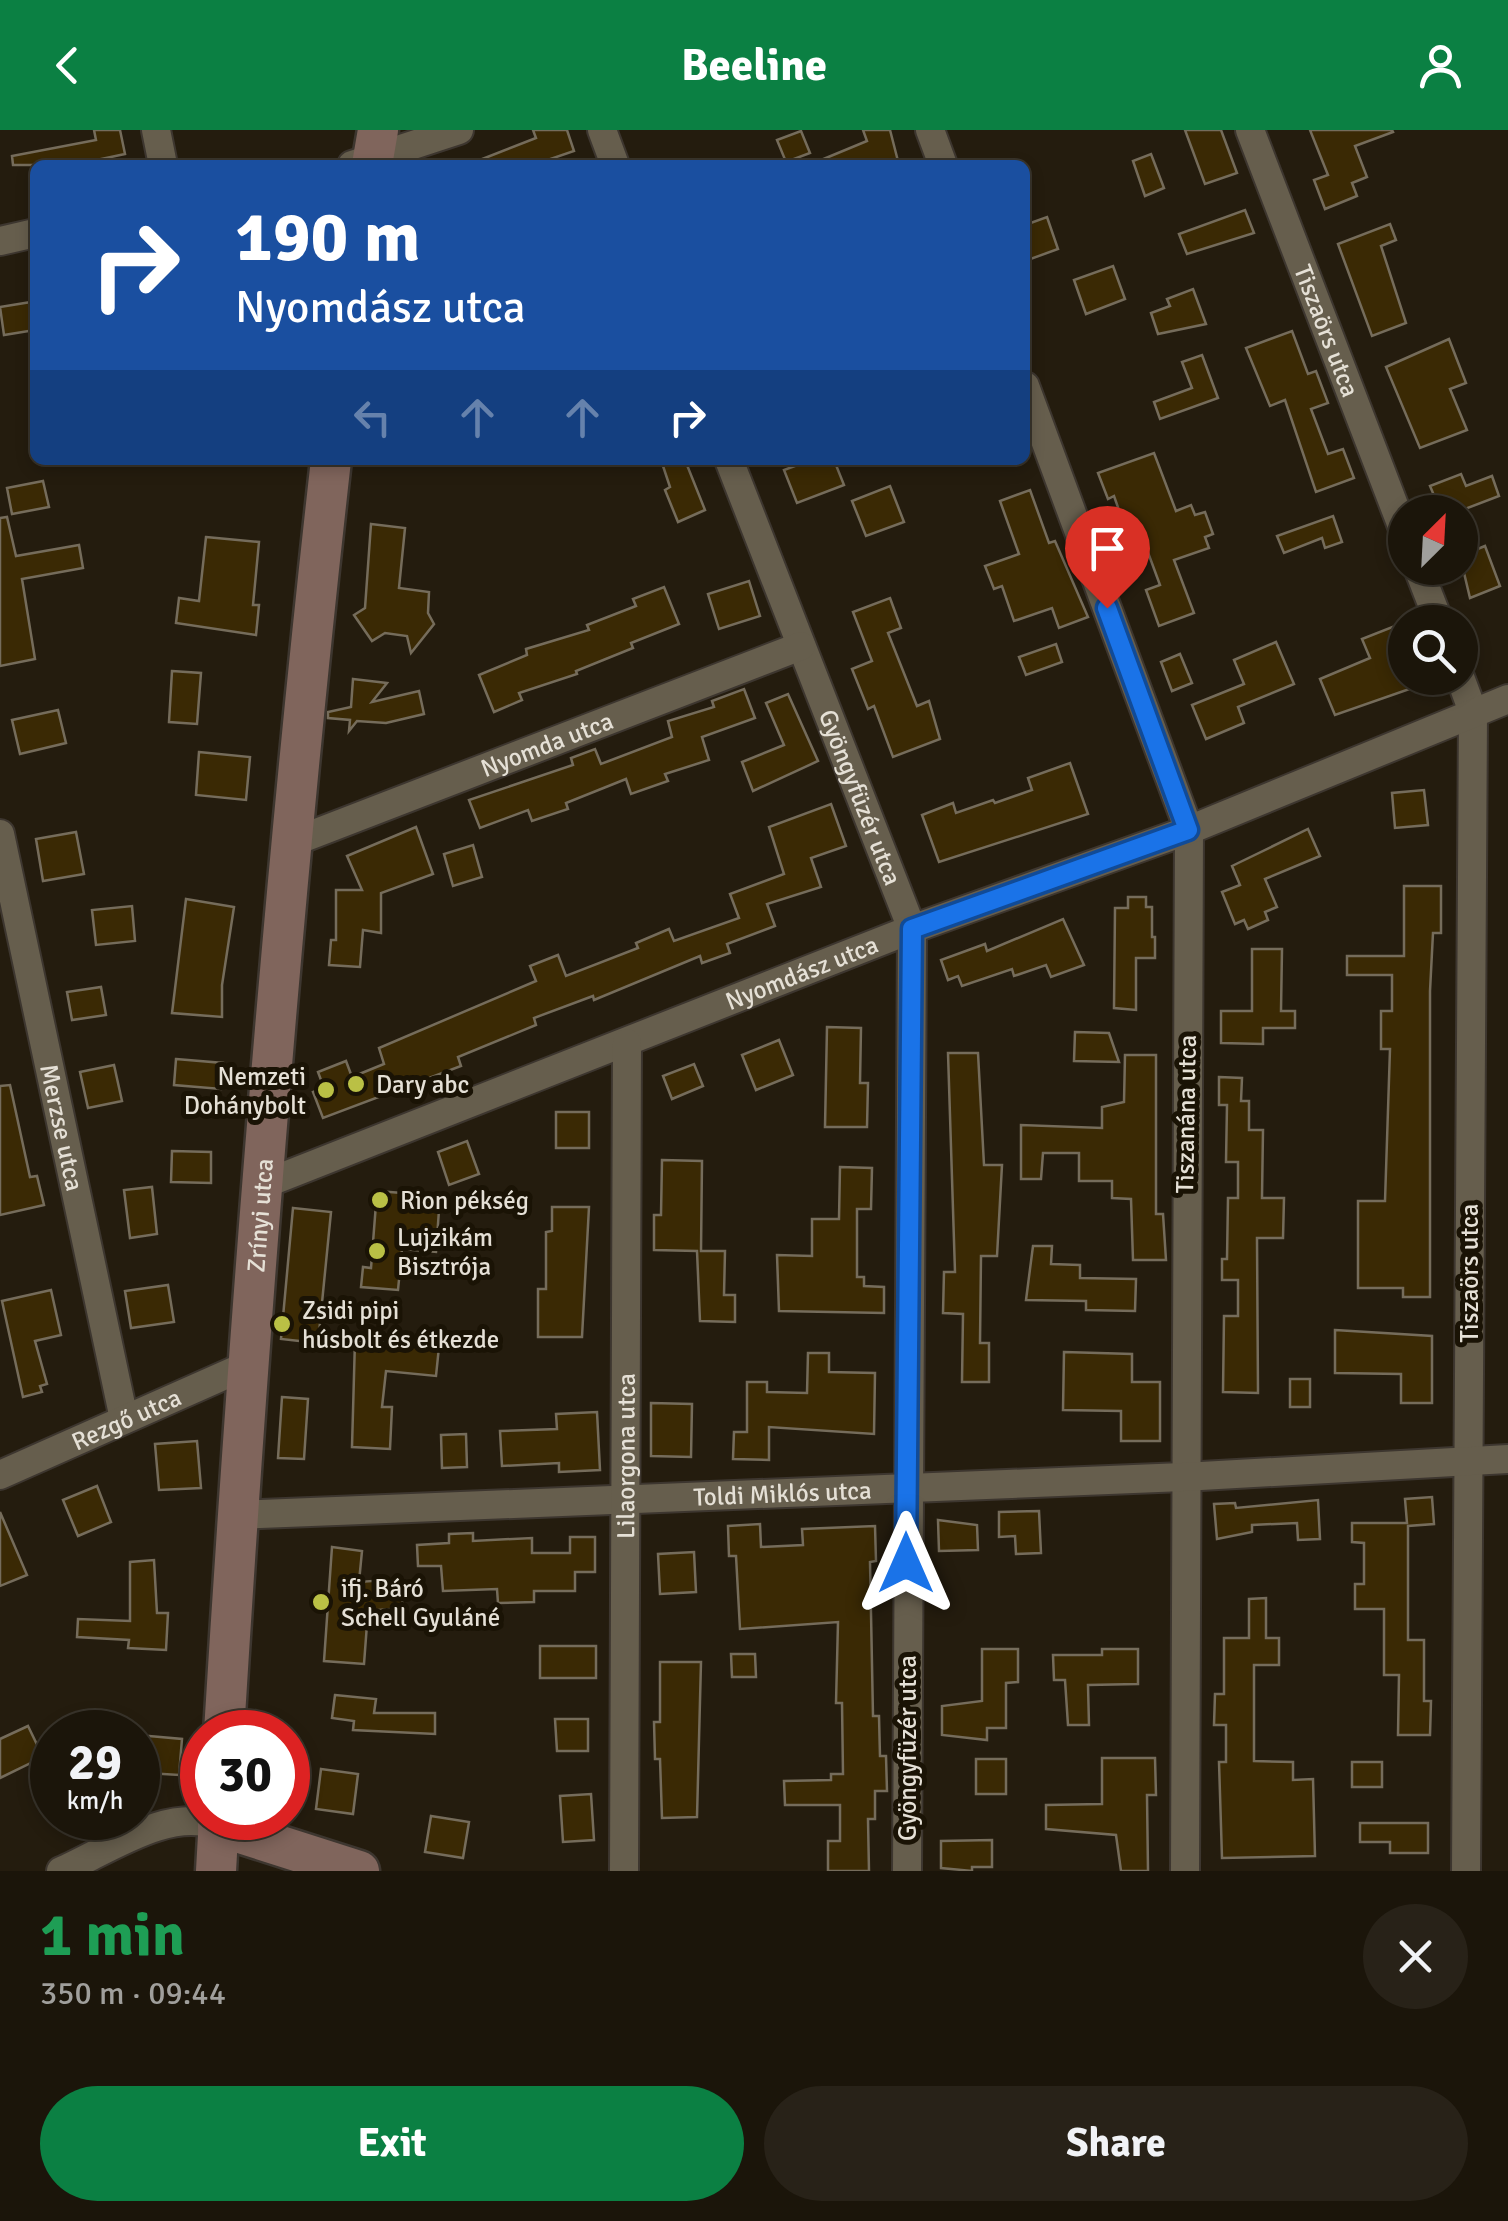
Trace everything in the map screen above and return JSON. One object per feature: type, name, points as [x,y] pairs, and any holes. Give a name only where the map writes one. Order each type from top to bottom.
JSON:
[{"type":"main road","name":"Zrínyi utca","points":[[225,1710],[262,1185],[331,465]]},
{"type":"main road","points":[[216,1871],[217,1840]]},
{"type":"main road","points":[[270,1840],[360,1871]]},
{"type":"street","points":[[156,130],[162,160]]},
{"type":"street","points":[[369,155],[459,130]]},
{"type":"street","points":[[602,130],[613,160]]},
{"type":"street","points":[[930,130],[941,160]]},
{"type":"street","name":"Tiszaörs utca","points":[[1250,130],[1390,495]]},
{"type":"street","points":[[0,240],[30,234]]},
{"type":"street","name":"Tiszanána utca","points":[[1030,400],[1188,830],[1184,1871]]},
{"type":"street","name":"Gyöngyfüzér utca","points":[[731,465],[912,929],[906,1486],[907,1871]]},
{"type":"street","name":"Nyomda utca","points":[[293,842],[801,646]]},
{"type":"street","name":"Tiszaörs utca","points":[[1466,1871],[1474,712],[1467,695]]},
{"type":"street","name":"Nyomdász utca","points":[[262,1185],[912,929],[1188,830],[1508,699]]},
{"type":"street","name":"Merzse utca","points":[[0,834],[124,1419]]},
{"type":"street","name":"Lilaorgona utca","points":[[624,1871],[627,1042]]},
{"type":"street","name":"Rezgő utca","points":[[0,1475],[250,1364]]},
{"type":"street","name":"Toldi Miklós utca","points":[[238,1515],[1183,1477],[1508,1459]]},
{"type":"street","points":[[62,1871],[180,1820]]},
{"type":"building","points":[[94,130],[120,130],[125,154],[97,160],[30,160],[30,165],[13,165],[12,156],[96,140]]},
{"type":"building","points":[[533,130],[567,130],[574,151],[548,160],[480,160],[536,138]]},
{"type":"building","points":[[863,130],[890,130],[898,160],[821,160],[867,141]]},
{"type":"building","points":[[1185,130],[1221,130],[1237,173],[1205,184]]},
{"type":"building","points":[[1310,130],[1393,132],[1355,146],[1367,177],[1352,183],[1357,196],[1325,209],[1314,180],[1328,175]]},
{"type":"building","points":[[801,131],[810,153],[785,160],[777,140]]},
{"type":"building","points":[[1151,154],[1164,188],[1145,196],[1133,161]]},
{"type":"building","points":[[1245,210],[1254,233],[1187,254],[1179,234]]},
{"type":"building","points":[[1047,217],[1058,249],[1030,259],[1030,223]]},
{"type":"building","points":[[1390,224],[1396,240],[1381,246],[1406,323],[1372,336],[1338,244]]},
{"type":"building","points":[[1113,266],[1125,299],[1086,314],[1074,280]]},
{"type":"building","points":[[1193,289],[1206,324],[1158,334],[1151,313],[1170,306],[1167,299]]},
{"type":"building","points":[[30,302],[30,331],[4,335],[0,307]]},
{"type":"building","points":[[1292,331],[1308,374],[1316,371],[1328,403],[1311,409],[1328,454],[1343,449],[1354,478],[1316,492],[1285,400],[1270,406],[1246,348]]},
{"type":"building","points":[[1449,339],[1466,383],[1450,389],[1467,430],[1420,448],[1386,367]]},
{"type":"building","points":[[1202,355],[1218,398],[1160,419],[1154,402],[1192,388],[1182,362]]},
{"type":"building","points":[[1154,453],[1176,511],[1191,505],[1195,515],[1205,512],[1213,534],[1205,537],[1209,548],[1174,560],[1194,613],[1159,626],[1146,590],[1160,585],[1139,528],[1127,533],[1114,496],[1108,499],[1098,473]]},
{"type":"building","points":[[663,465],[687,465],[705,510],[678,522],[665,490],[670,487]]},
{"type":"building","points":[[798,465],[836,465],[844,485],[797,503],[784,470]]},
{"type":"building","points":[[1461,474],[1466,486],[1492,476],[1499,496],[1478,504],[1478,495],[1434,495],[1430,486]]},
{"type":"building","points":[[43,481],[49,507],[12,514],[7,488]]},
{"type":"building","points":[[890,486],[904,522],[866,536],[852,501]]},
{"type":"building","points":[[1030,490],[1049,543],[1055,541],[1088,617],[1059,628],[1052,608],[1014,621],[1002,586],[994,589],[985,566],[1019,554],[1000,501]]},
{"type":"building","points":[[1333,516],[1342,542],[1325,548],[1322,538],[1284,553],[1277,536]]},
{"type":"building","points":[[7,517],[16,556],[79,545],[83,568],[22,579],[35,659],[0,666],[0,518]]},
{"type":"building","points":[[371,524],[405,528],[399,588],[429,592],[428,613],[434,624],[411,653],[407,636],[385,633],[372,641],[354,615],[365,608]]},
{"type":"building","points":[[206,537],[259,542],[253,605],[259,605],[256,635],[176,623],[179,598],[199,601]]},
{"type":"building","points":[[1485,546],[1500,586],[1470,598],[1467,585],[1478,585],[1478,549]]},
{"type":"building","points":[[749,581],[760,616],[719,629],[708,594]]},
{"type":"building","points":[[664,587],[679,624],[631,643],[633,648],[576,671],[577,674],[519,693],[522,700],[494,712],[479,675],[527,655],[526,649],[589,630],[587,625],[636,606],[633,599]]},
{"type":"building","points":[[890,598],[901,628],[888,633],[917,706],[929,701],[940,739],[893,757],[874,706],[868,709],[852,669],[872,661],[853,612]]},
{"type":"building","points":[[1388,629],[1388,695],[1392,695],[1335,715],[1320,679],[1370,658],[1362,639]]},
{"type":"building","points":[[1276,642],[1294,684],[1238,707],[1244,723],[1206,739],[1192,705],[1244,684],[1234,660]]},
{"type":"building","points":[[1056,644],[1062,662],[1026,675],[1019,657]]},
{"type":"building","points":[[1180,654],[1192,683],[1172,691],[1161,662]]},
{"type":"building","points":[[172,671],[201,673],[197,724],[169,722]]},
{"type":"building","points":[[353,679],[387,683],[372,702],[419,691],[424,714],[386,723],[357,721],[349,731],[350,720],[328,718],[328,712],[351,707]]},
{"type":"building","points":[[744,689],[755,718],[702,737],[709,760],[665,774],[668,781],[631,794],[626,779],[566,803],[568,809],[532,821],[528,810],[480,828],[469,800],[573,765],[571,758],[595,749],[601,764],[672,737],[668,721],[714,707],[712,701]]},
{"type":"building","points":[[788,694],[818,761],[753,791],[742,762],[784,745],[766,703]]},
{"type":"building","points":[[58,710],[66,743],[20,754],[12,720]]},
{"type":"building","points":[[199,752],[250,757],[246,800],[196,795]]},
{"type":"building","points":[[1070,763],[1088,814],[939,862],[922,815],[953,803],[956,813],[1032,790],[1028,778]]},
{"type":"building","points":[[1424,790],[1428,825],[1395,828],[1392,793]]},
{"type":"building","points":[[831,804],[846,846],[811,858],[821,887],[767,904],[775,926],[727,944],[730,953],[702,963],[700,956],[594,1000],[593,996],[534,1018],[536,1025],[458,1057],[461,1066],[323,1118],[313,1092],[324,1088],[318,1072],[346,1061],[352,1077],[384,1064],[379,1048],[536,981],[530,966],[558,955],[566,976],[638,948],[636,943],[669,929],[674,941],[739,918],[730,894],[784,874],[769,827]]},
{"type":"building","points":[[416,827],[433,874],[381,893],[381,933],[363,930],[360,967],[329,965],[331,940],[336,940],[336,890],[362,890],[347,856]]},
{"type":"building","points":[[1308,829],[1320,856],[1265,879],[1277,907],[1265,912],[1268,920],[1248,929],[1244,920],[1235,924],[1222,892],[1240,885],[1232,866]]},
{"type":"building","points":[[76,832],[84,874],[43,881],[36,839]]},
{"type":"building","points":[[473,845],[482,877],[453,886],[444,854]]},
{"type":"building","points":[[1404,886],[1441,886],[1441,933],[1433,933],[1430,991],[1430,1297],[1403,1297],[1403,1288],[1358,1288],[1358,1201],[1385,1201],[1390,1049],[1381,1049],[1381,1011],[1392,1011],[1392,975],[1347,975],[1347,956],[1404,956]]},
{"type":"building","points":[[1128,897],[1146,897],[1146,907],[1152,907],[1155,937],[1155,958],[1136,958],[1136,1010],[1114,1008],[1115,908],[1128,908]]},
{"type":"building","points":[[186,899],[234,907],[222,985],[222,1017],[172,1013]]},
{"type":"building","points":[[132,906],[135,941],[96,945],[92,910]]},
{"type":"building","points":[[1063,919],[1084,965],[1051,977],[1046,965],[1014,976],[1012,969],[962,986],[958,976],[948,980],[941,960],[985,944],[987,951]]},
{"type":"building","points":[[1252,949],[1282,949],[1281,1011],[1295,1011],[1295,1028],[1263,1028],[1263,1044],[1221,1043],[1221,1011],[1252,1011]]},
{"type":"building","points":[[101,987],[106,1015],[72,1020],[67,992]]},
{"type":"building","points":[[827,1027],[861,1028],[860,1083],[868,1083],[867,1127],[825,1127]]},
{"type":"building","points":[[1075,1032],[1109,1033],[1119,1062],[1074,1061]]},
{"type":"building","points":[[779,1040],[793,1075],[756,1090],[742,1055]]},
{"type":"building","points":[[948,1053],[978,1053],[984,1165],[1002,1165],[997,1256],[981,1256],[980,1343],[989,1343],[989,1382],[962,1382],[963,1314],[943,1313],[944,1272],[955,1272]]},
{"type":"building","points":[[1125,1055],[1156,1055],[1156,1214],[1163,1214],[1166,1260],[1133,1260],[1131,1199],[1112,1198],[1112,1181],[1079,1181],[1079,1153],[1043,1153],[1041,1179],[1021,1179],[1021,1125],[1102,1128],[1102,1107],[1124,1102]]},
{"type":"building","points":[[176,1059],[223,1063],[221,1089],[174,1085]]},
{"type":"building","points":[[694,1064],[703,1086],[672,1099],[663,1076]]},
{"type":"building","points":[[114,1065],[122,1101],[88,1108],[80,1072]]},
{"type":"building","points":[[1219,1077],[1242,1078],[1241,1101],[1249,1101],[1249,1130],[1263,1130],[1262,1198],[1284,1198],[1283,1238],[1257,1238],[1258,1393],[1223,1392],[1224,1316],[1238,1316],[1238,1280],[1222,1280],[1222,1259],[1227,1259],[1228,1198],[1238,1198],[1238,1162],[1226,1162],[1227,1105],[1219,1105]]},
{"type":"building","points":[[10,1085],[30,1177],[37,1176],[44,1205],[0,1215],[0,1086]]},
{"type":"building","points":[[556,1112],[589,1112],[589,1148],[556,1148]]},
{"type":"building","points":[[467,1141],[479,1174],[449,1185],[438,1152]]},
{"type":"building","points":[[172,1151],[211,1152],[211,1183],[171,1182]]},
{"type":"building","points":[[662,1160],[702,1161],[701,1251],[725,1251],[724,1295],[735,1295],[735,1322],[700,1321],[697,1251],[654,1250],[654,1215],[661,1215]]},
{"type":"building","points":[[840,1167],[872,1168],[871,1209],[857,1209],[857,1277],[864,1277],[864,1286],[884,1287],[884,1313],[779,1311],[777,1255],[812,1256],[812,1219],[839,1219]]},
{"type":"building","points":[[152,1187],[157,1234],[130,1238],[124,1190]]},
{"type":"building","points":[[377,1191],[440,1196],[436,1252],[402,1249],[398,1290],[361,1287],[363,1267],[371,1268]]},
{"type":"building","points":[[552,1207],[589,1207],[582,1337],[538,1337],[538,1289],[546,1289],[546,1232],[552,1231]]},
{"type":"building","points":[[293,1208],[331,1212],[318,1343],[281,1339]]},
{"type":"building","points":[[1033,1246],[1052,1246],[1051,1264],[1080,1265],[1080,1278],[1136,1279],[1135,1311],[1086,1310],[1086,1301],[1026,1300]]},
{"type":"building","points":[[168,1285],[174,1322],[131,1328],[125,1291]]},
{"type":"building","points":[[51,1290],[61,1335],[35,1341],[47,1384],[40,1386],[42,1392],[23,1397],[2,1301]]},
{"type":"building","points":[[1335,1330],[1432,1336],[1432,1403],[1401,1403],[1401,1374],[1335,1373]]},
{"type":"building","points":[[355,1340],[439,1347],[436,1376],[386,1371],[382,1407],[392,1407],[390,1449],[352,1447]]},
{"type":"building","points":[[1064,1352],[1132,1354],[1132,1382],[1160,1382],[1160,1441],[1121,1441],[1121,1411],[1063,1410]]},
{"type":"building","points":[[808,1353],[829,1353],[829,1372],[875,1373],[874,1434],[769,1427],[769,1460],[733,1459],[734,1432],[747,1432],[747,1382],[767,1382],[767,1392],[807,1393]]},
{"type":"building","points":[[1290,1379],[1310,1379],[1310,1407],[1290,1407]]},
{"type":"building","points":[[282,1397],[308,1399],[304,1459],[278,1458]]},
{"type":"building","points":[[651,1403],[692,1404],[691,1457],[651,1456]]},
{"type":"building","points":[[597,1412],[600,1470],[559,1472],[559,1463],[502,1466],[500,1431],[557,1429],[556,1414]]},
{"type":"building","points":[[466,1434],[467,1467],[442,1468],[441,1435]]},
{"type":"building","points":[[197,1441],[201,1488],[159,1490],[155,1444]]},
{"type":"building","points":[[97,1486],[111,1522],[78,1536],[63,1500]]},
{"type":"building","points":[[1432,1497],[1434,1524],[1408,1526],[1408,1640],[1424,1640],[1424,1701],[1431,1701],[1430,1735],[1398,1735],[1399,1675],[1384,1675],[1384,1609],[1355,1609],[1355,1584],[1364,1584],[1364,1543],[1352,1542],[1352,1523],[1407,1523],[1405,1499]]},
{"type":"building","points":[[1318,1500],[1320,1539],[1298,1540],[1297,1523],[1252,1525],[1252,1532],[1217,1539],[1214,1504],[1235,1503],[1236,1508]]},
{"type":"building","points":[[1039,1511],[1041,1553],[1016,1554],[1015,1536],[999,1537],[999,1512]]},
{"type":"building","points":[[0,1512],[27,1575],[0,1586]]},
{"type":"building","points":[[938,1520],[977,1525],[978,1550],[939,1551]]},
{"type":"building","points":[[760,1524],[761,1547],[803,1545],[802,1529],[875,1526],[876,1561],[870,1562],[873,1716],[879,1716],[880,1756],[886,1756],[887,1791],[875,1791],[875,1819],[868,1819],[869,1871],[828,1871],[828,1841],[840,1841],[840,1805],[785,1805],[784,1781],[831,1780],[831,1774],[843,1774],[842,1703],[836,1703],[838,1622],[740,1629],[736,1556],[729,1556],[728,1526]]},
{"type":"building","points":[[473,1533],[473,1541],[532,1538],[532,1553],[570,1553],[570,1537],[595,1537],[595,1572],[575,1572],[575,1591],[534,1591],[534,1602],[498,1603],[497,1589],[443,1591],[441,1566],[418,1566],[417,1545],[449,1543],[449,1534]]},
{"type":"building","points":[[332,1547],[362,1551],[359,1582],[400,1579],[403,1608],[368,1611],[364,1664],[324,1661]]},
{"type":"building","points":[[694,1552],[696,1592],[660,1594],[658,1554]]},
{"type":"building","points":[[154,1560],[157,1613],[168,1613],[166,1650],[128,1648],[129,1640],[77,1637],[78,1619],[130,1621],[130,1562]]},
{"type":"building","points":[[1266,1598],[1266,1638],[1279,1638],[1279,1665],[1254,1665],[1254,1761],[1293,1762],[1293,1780],[1313,1779],[1315,1856],[1222,1858],[1219,1762],[1226,1762],[1226,1725],[1214,1725],[1215,1694],[1224,1694],[1224,1638],[1249,1638],[1249,1599]]},
{"type":"building","points":[[540,1646],[596,1646],[596,1678],[540,1678]]},
{"type":"building","points":[[982,1649],[1018,1649],[1018,1682],[1006,1683],[1006,1728],[987,1728],[987,1740],[942,1735],[942,1706],[982,1701]]},
{"type":"building","points":[[1102,1649],[1138,1649],[1138,1684],[1088,1685],[1089,1725],[1068,1725],[1065,1680],[1054,1680],[1053,1655],[1102,1655]]},
{"type":"building","points":[[731,1654],[755,1654],[756,1677],[732,1677]]},
{"type":"building","points":[[660,1662],[701,1662],[697,1817],[662,1818],[654,1722],[660,1722]]},
{"type":"building","points":[[335,1695],[376,1699],[374,1713],[435,1713],[435,1734],[353,1730],[354,1721],[332,1718]]},
{"type":"building","points":[[555,1719],[588,1719],[588,1751],[557,1751]]},
{"type":"building","points":[[28,1726],[30,1730],[30,1763],[0,1778],[0,1739]]},
{"type":"building","points":[[160,1737],[180,1739],[179,1775],[160,1774]]},
{"type":"building","points":[[1102,1758],[1155,1758],[1156,1795],[1147,1795],[1148,1871],[1121,1871],[1116,1835],[1046,1829],[1046,1805],[1102,1804]]},
{"type":"building","points":[[976,1759],[1006,1759],[1006,1794],[976,1794]]},
{"type":"building","points":[[1352,1762],[1382,1762],[1382,1787],[1352,1787]]},
{"type":"building","points":[[321,1769],[358,1774],[353,1814],[316,1809]]},
{"type":"building","points":[[591,1794],[594,1840],[563,1842],[560,1796]]},
{"type":"building","points":[[431,1816],[469,1822],[463,1858],[425,1852]]},
{"type":"building","points":[[1360,1823],[1428,1823],[1428,1853],[1390,1853],[1390,1842],[1360,1842]]},
{"type":"building","points":[[992,1840],[992,1867],[972,1867],[972,1871],[941,1868],[941,1841]]},
{"type":"place","name":"Dary abc","points":[[356,1084]]},
{"type":"place","name":"Nemzeti Dohánybolt","points":[[326,1090]]},
{"type":"place","name":"Rion pékség","points":[[380,1200]]},
{"type":"place","name":"Lujzikám Bisztrója","points":[[377,1251]]},
{"type":"place","name":"Zsidi pipi húsbolt és étkezde","points":[[282,1324]]},
{"type":"place","name":"ifj. Báró Schell Gyuláné","points":[[321,1602]]},
{"type":"route","points":[[906,1563],[912,929],[1188,830],[1107,608]]}]
